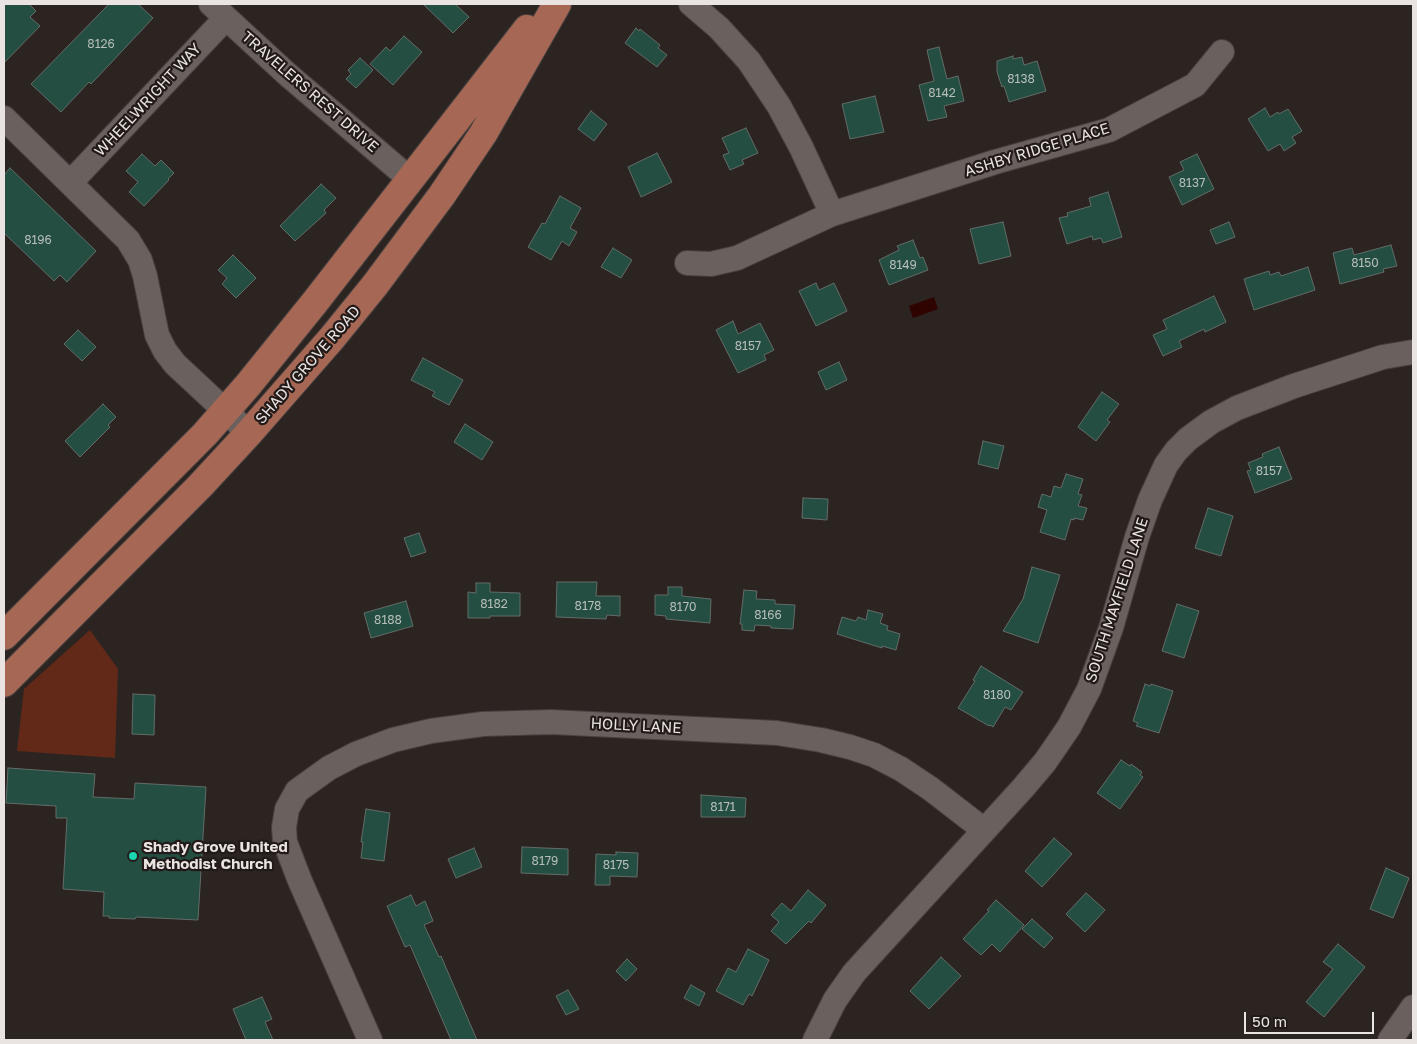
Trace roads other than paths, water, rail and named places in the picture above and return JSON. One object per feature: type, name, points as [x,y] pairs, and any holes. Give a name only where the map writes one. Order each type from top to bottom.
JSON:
[{"type":"main road","points":[[4,636],[205,434],[315,302],[546,4]]},
{"type":"main road","name":"SHADY GROVE ROAD","points":[[4,683],[200,486],[332,338],[375,285],[442,195],[483,134],[557,4]]},
{"type":"street","points":[[691,4],[719,28],[749,61],[779,106],[832,214]]},
{"type":"street","name":"TRAVELERS REST DRIVE","points":[[218,11],[287,74],[411,180]]},
{"type":"street","name":"WHEELWRIGHT WAY","points":[[70,183],[218,11]]},
{"type":"street","name":"ASHBY RIDGE PLACE","points":[[687,264],[711,264],[736,258],[832,214],[995,162],[1109,130],[1195,85],[1222,52]]},
{"type":"street","points":[[4,118],[119,230],[135,250],[145,276],[157,335],[165,351],[175,364],[249,433]]},
{"type":"street","name":"SOUTH MAYFIELD LANE","points":[[814,1040],[834,1000],[854,973],[1023,788],[1045,762],[1068,727],[1089,689],[1111,628],[1136,537],[1150,500],[1166,465],[1176,451],[1188,439],[1211,422],[1237,408],[1294,386],[1383,357],[1413,352]]},
{"type":"street","name":"HOLLY LANE","points":[[370,1040],[300,881],[286,842],[284,827],[287,809],[297,791],[329,768],[356,754],[393,740],[431,731],[483,724],[551,722],[777,733],[821,740],[874,755],[901,769],[930,788],[984,830]]},
{"type":"street","points":[[1390,1040],[1413,1007]]},
{"type":"place","name":"Shady Grove United Methodist Church","points":[[133,856]]}]
